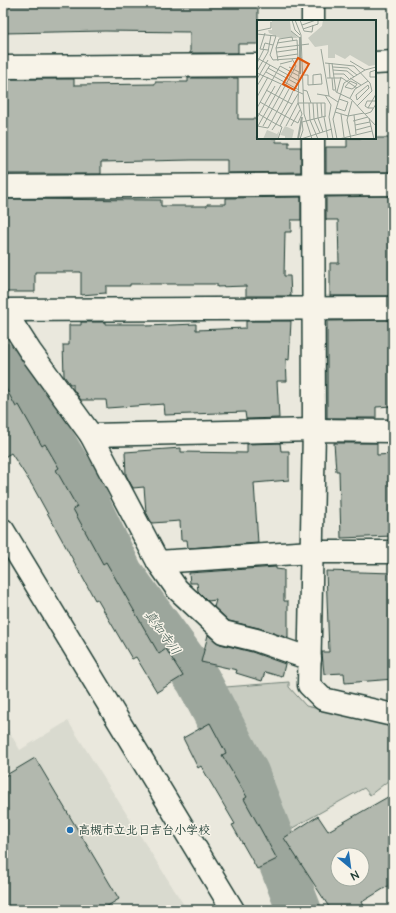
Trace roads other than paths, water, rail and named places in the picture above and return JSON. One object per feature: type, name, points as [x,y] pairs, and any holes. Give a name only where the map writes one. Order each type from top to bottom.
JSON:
[{"type":"street","points":[[313,3],[313,20]]},
{"type":"street","points":[[376,63],[393,62]]},
{"type":"street","points":[[3,67],[257,64]]},
{"type":"street","points":[[313,139],[314,430],[309,685],[323,699],[393,715]]},
{"type":"street","points":[[3,187],[393,184]]},
{"type":"street","points":[[3,309],[313,307],[393,308]]},
{"type":"street","points":[[3,309],[30,351],[91,435],[158,562],[177,589],[223,632],[256,640],[310,659]]},
{"type":"street","points":[[91,435],[314,430],[393,431]]},
{"type":"street","points":[[4,533],[234,910]]},
{"type":"street","points":[[158,562],[312,552],[393,552]]},
{"type":"waterway","name":"真如寺川","points":[[3,365],[25,395],[77,482],[121,574],[198,680],[247,774],[299,910]]},
{"type":"place","name":"高槻市立北日吉台小学校","points":[[70,830]]}]
